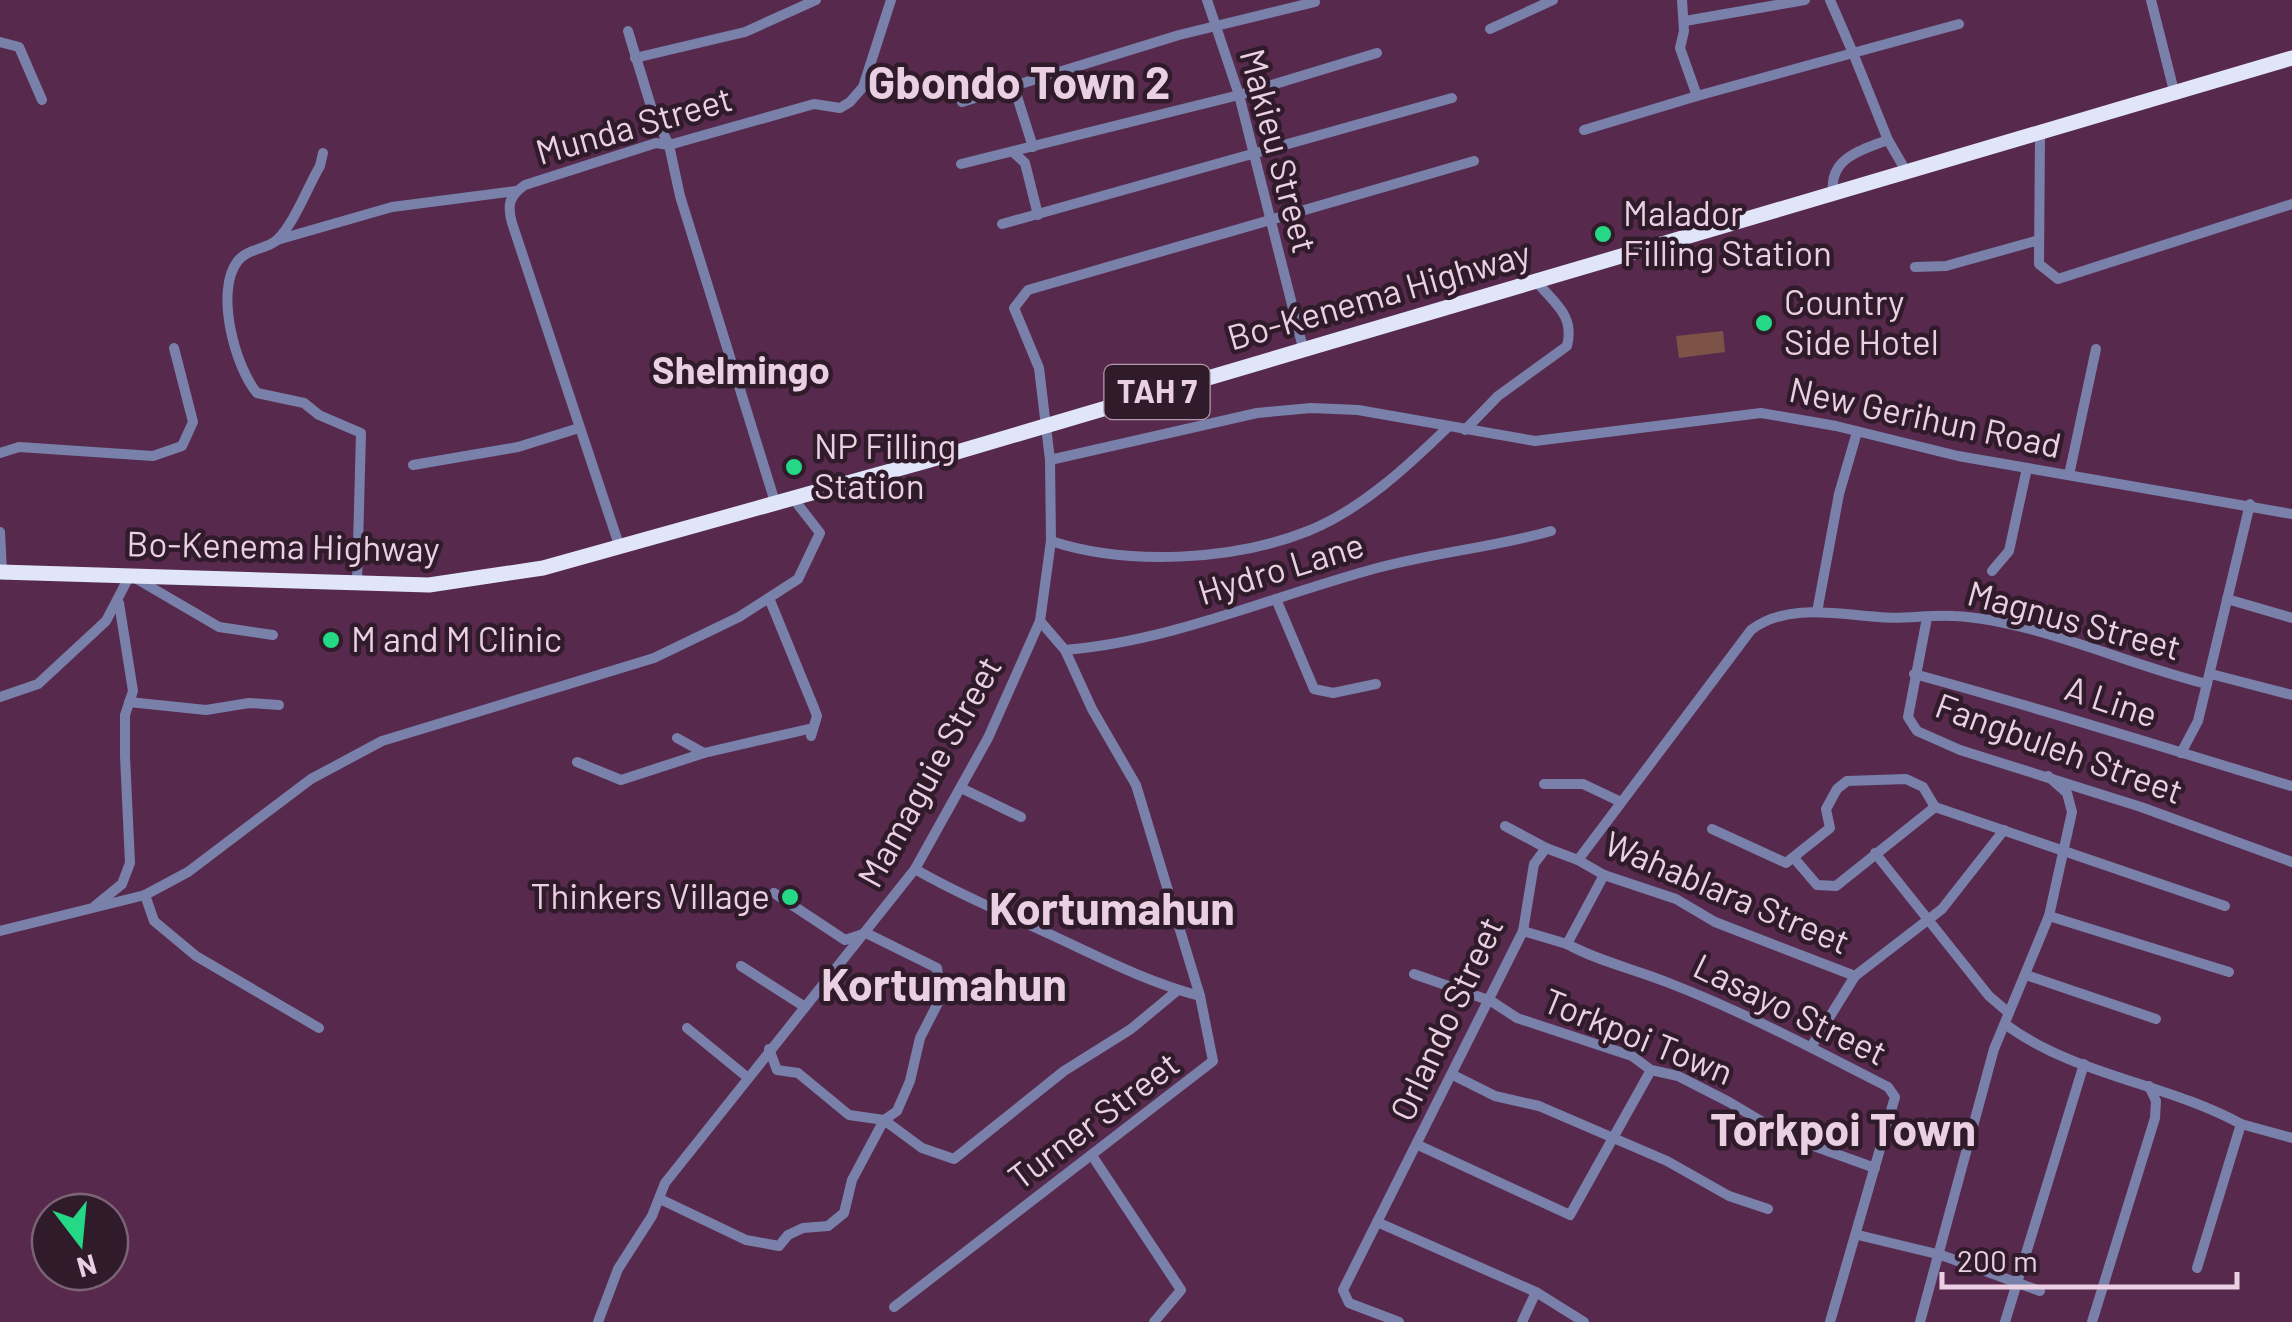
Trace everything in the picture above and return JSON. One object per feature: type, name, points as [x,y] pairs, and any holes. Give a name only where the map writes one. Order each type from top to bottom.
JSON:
[{"type":"highway","name":"Bo-Kenema Highway","points":[[1,572],[428,584],[543,568],[1048,425],[2292,58]]},
{"type":"street","points":[[636,58],[745,32],[816,0]]},
{"type":"street","name":"Munda Street","points":[[620,548],[512,223],[509,203],[516,191],[656,143],[669,144],[814,104],[840,108],[863,87],[891,0]]},
{"type":"street","name":"Makieu Street","points":[[1207,0],[1240,95],[1303,348]]},
{"type":"street","points":[[1490,29],[1554,0]]},
{"type":"street","points":[[1682,0],[1685,21],[1680,48],[1697,96]]},
{"type":"street","points":[[1685,21],[1804,0]]},
{"type":"street","points":[[1830,0],[1888,140],[1906,172]]},
{"type":"street","points":[[2151,0],[2175,95]]},
{"type":"street","points":[[962,102],[1215,27],[1315,2]]},
{"type":"street","points":[[1584,130],[1959,24]]},
{"type":"street","points":[[0,932],[145,895],[188,872],[311,780],[382,741],[504,700],[654,658],[770,598],[798,579],[820,532],[784,500],[680,196],[669,144],[653,113],[628,32]]},
{"type":"street","points":[[0,42],[19,47],[42,100]]},
{"type":"street","points":[[961,164],[1240,95],[1378,52]]},
{"type":"street","points":[[1014,86],[1033,147]]},
{"type":"street","points":[[1002,224],[1452,98]]},
{"type":"street","points":[[2040,134],[2039,264],[2043,271],[2067,280],[2173,239],[2292,204]]},
{"type":"street","points":[[1833,193],[1834,175],[1842,161],[1888,140]]},
{"type":"street","points":[[1013,152],[1025,164],[1038,215]]},
{"type":"street","points":[[276,241],[320,166],[323,153]]},
{"type":"street","points":[[1050,460],[1039,368],[1014,308],[1028,290],[1474,161]]},
{"type":"street","points":[[356,583],[361,433],[319,415],[304,403],[258,394],[232,341],[231,273],[248,252],[392,207],[516,191]]},
{"type":"street","points":[[1915,268],[1946,266],[2039,240]]},
{"type":"street","points":[[1466,430],[1498,396],[1567,346],[1570,333],[1566,314],[1536,281]]},
{"type":"street","points":[[0,453],[19,447],[153,456],[182,446],[192,422],[174,348]]},
{"type":"street","points":[[2069,475],[2096,349]]},
{"type":"street","name":"New Gerihun Road","points":[[1050,460],[1257,413],[1293,410],[1358,410],[1535,441],[1761,413],[2027,468],[2292,514]]},
{"type":"street","points":[[1051,542],[1128,556],[1246,547],[1309,531],[1368,496],[1449,426]]},
{"type":"street","points":[[414,465],[518,447],[579,428]]},
{"type":"street","points":[[1505,826],[1578,860],[1751,630],[1768,616],[1817,612],[1839,494],[1856,432]]},
{"type":"street","name":"Mamaguie Street","points":[[598,1322],[627,1251],[695,1141],[915,869],[961,788],[1021,672],[1040,621],[1051,542],[1050,460]]},
{"type":"street","points":[[1992,570],[2009,551],[2027,468]]},
{"type":"street","points":[[2181,753],[2198,722],[2250,504]]},
{"type":"street","name":"Hydro Lane","points":[[1064,650],[1104,647],[1194,626],[1392,563],[1500,545],[1551,531]]},
{"type":"street","points":[[0,532],[1,572]]},
{"type":"street","points":[[0,697],[38,684],[106,621],[119,603],[130,575],[219,627],[273,636]]},
{"type":"street","points":[[577,762],[621,780],[704,753],[812,732],[814,708],[770,598]]},
{"type":"street","points":[[2227,598],[2292,618]]},
{"type":"street","points":[[1276,599],[1314,689],[1333,693],[1376,684]]},
{"type":"street","points":[[90,910],[122,884],[130,862],[124,756],[132,691],[119,603]]},
{"type":"street","name":"Magnus Street","points":[[1817,612],[1927,618],[1952,615],[2209,679],[2292,695]]},
{"type":"street","name":"Fangbuleh Street","points":[[1927,618],[1908,717],[1917,732],[2015,770],[2048,776],[2292,862]]},
{"type":"street","points":[[1040,621],[1064,650]]},
{"type":"street","name":"Turner Street","points":[[894,1307],[1094,1157],[1212,1061],[1200,996],[1136,785],[1092,710],[1064,650]]},
{"type":"street","name":"A Line","points":[[1914,674],[2069,716],[2121,737],[2291,786]]},
{"type":"street","points":[[129,702],[206,710],[249,703],[279,705]]},
{"type":"street","points":[[677,738],[704,753]]},
{"type":"street","points":[[1920,1322],[2007,1018],[2048,916],[2071,802],[2048,776]]},
{"type":"street","points":[[1712,829],[1780,863],[1794,858],[1830,828],[1826,810],[1847,781],[1906,779],[1923,787],[1935,807],[2224,906]]},
{"type":"street","points":[[1544,784],[1583,784],[1620,802]]},
{"type":"street","points":[[961,788],[1022,817]]},
{"type":"street","points":[[1794,858],[1817,885],[1828,888],[1935,807]]},
{"type":"street","points":[[1810,1047],[1856,976],[1942,909],[2004,830]]},
{"type":"street","name":"Orlando Street","points":[[1399,1322],[1349,1302],[1343,1290],[1524,931],[1534,864],[1546,848]]},
{"type":"street","points":[[1875,853],[1926,922],[2037,1048],[2212,1108],[2241,1124],[2292,1138]]},
{"type":"street","name":"Wahablara Street","points":[[1578,860],[1604,875],[1676,899],[1715,922],[1856,976]]},
{"type":"street","points":[[915,869],[989,910],[1032,926],[1105,964],[1200,996]]},
{"type":"street","points":[[1568,944],[1604,875]]},
{"type":"street","points":[[660,1199],[746,1240],[780,1246],[803,1228],[828,1226],[844,1213],[852,1180],[884,1120],[897,1111],[910,1081],[920,1038],[941,998],[937,968],[866,933],[845,940],[774,893]]},
{"type":"street","points":[[145,895],[154,921],[196,956],[319,1028]]},
{"type":"street","points":[[2048,916],[2229,972]]},
{"type":"street","name":"Lasayo Street","points":[[1524,931],[1669,982],[1888,1087],[1895,1097],[1830,1322]]},
{"type":"street","points":[[741,966],[805,1007]]},
{"type":"street","name":"Torkpoi Town","points":[[1414,974],[1491,1001],[1517,1018],[1632,1056],[1652,1070],[1678,1076],[1786,1136],[1875,1168]]},
{"type":"street","points":[[2026,975],[2156,1019]]},
{"type":"street","points":[[769,1048],[777,1070],[798,1073],[849,1115],[884,1120],[922,1148],[954,1159],[1064,1071],[1131,1029],[1178,990]]},
{"type":"street","points":[[687,1028],[747,1077]]},
{"type":"street","points":[[2004,1322],[2084,1064]]},
{"type":"street","points":[[1418,1146],[1570,1215],[1652,1070]]},
{"type":"street","points":[[1453,1076],[1495,1096],[1540,1106],[1666,1161],[1729,1196],[1768,1209]]},
{"type":"street","points":[[2092,1322],[2157,1110],[2150,1086]]},
{"type":"street","points":[[2198,1268],[2241,1124]]},
{"type":"street","points":[[1094,1157],[1181,1290],[1154,1322]]},
{"type":"street","points":[[1377,1222],[1536,1292],[1584,1322]]},
{"type":"street","points":[[1858,1235],[1941,1255],[2040,1290]]},
{"type":"street","points":[[1522,1322],[1536,1292]]},
{"type":"shaded area","points":[[1723,331],[1725,352],[1679,358],[1676,336]]},
{"type":"place","name":"Malador Filling Station","points":[[1603,234]]},
{"type":"place","name":"Country Side Hotel","points":[[1764,323]]},
{"type":"place","name":"NP Filling Station","points":[[794,467]]},
{"type":"place","name":"M and M Clinic","points":[[331,640]]},
{"type":"place","name":"Thinkers Village","points":[[790,897]]},
{"type":"district","name":"Gbondo Town 2","points":[[1019,83]]},
{"type":"district","name":"Shelmingo","points":[[741,371]]},
{"type":"district","name":"Kortumahun","points":[[1112,909]]},
{"type":"district","name":"Kortumahun","points":[[944,985]]},
{"type":"district","name":"Torkpoi Town","points":[[1843,1130]]}]
